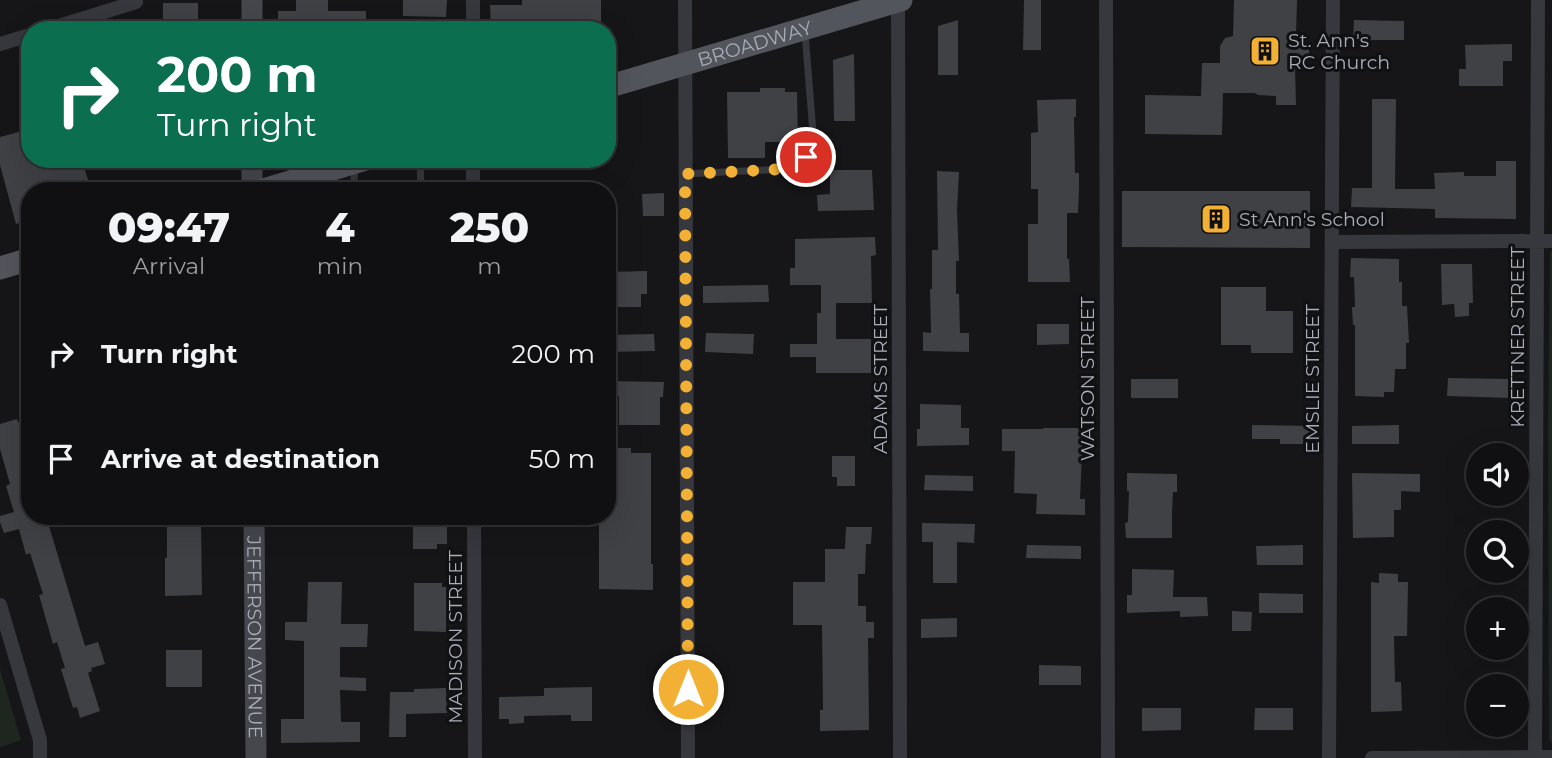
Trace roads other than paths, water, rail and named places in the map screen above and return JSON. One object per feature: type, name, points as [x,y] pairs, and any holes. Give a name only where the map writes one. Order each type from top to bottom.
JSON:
[{"type":"main road","name":"BROADWAY","points":[[616,85],[899,0]]},
{"type":"main road","points":[[306,182],[343,168]]},
{"type":"main road","points":[[0,268],[21,262]]},
{"type":"street","points":[[252,0],[252,21]]},
{"type":"street","points":[[473,0],[473,21]]},
{"type":"street","points":[[685,0],[688,758]]},
{"type":"street","name":"ADAMS STREET","points":[[899,0],[900,758]]},
{"type":"street","name":"WATSON STREET","points":[[1105,0],[1108,758]]},
{"type":"street","name":"EMSLIE STREET","points":[[1329,758],[1333,0]]},
{"type":"street","name":"KRETTNER STREET","points":[[1535,758],[1544,241],[1538,0]]},
{"type":"street","points":[[75,21],[136,2]]},
{"type":"street","points":[[0,44],[21,38]]},
{"type":"street","points":[[1332,242],[1544,241]]},
{"type":"street","name":"JEFFERSON AVENUE","points":[[254,525],[256,758]]},
{"type":"street","name":"MADISON STREET","points":[[474,525],[475,758]]},
{"type":"street","points":[[0,605],[40,740],[40,758]]},
{"type":"street","points":[[1372,758],[1552,757]]},
{"type":"lane","points":[[685,174],[786,169],[806,157],[813,133],[804,29]]},
{"type":"place","name":"St. Ann's RC Church","points":[[1265,51]]},
{"type":"place","name":"St Ann's School","points":[[1216,219]]}]
